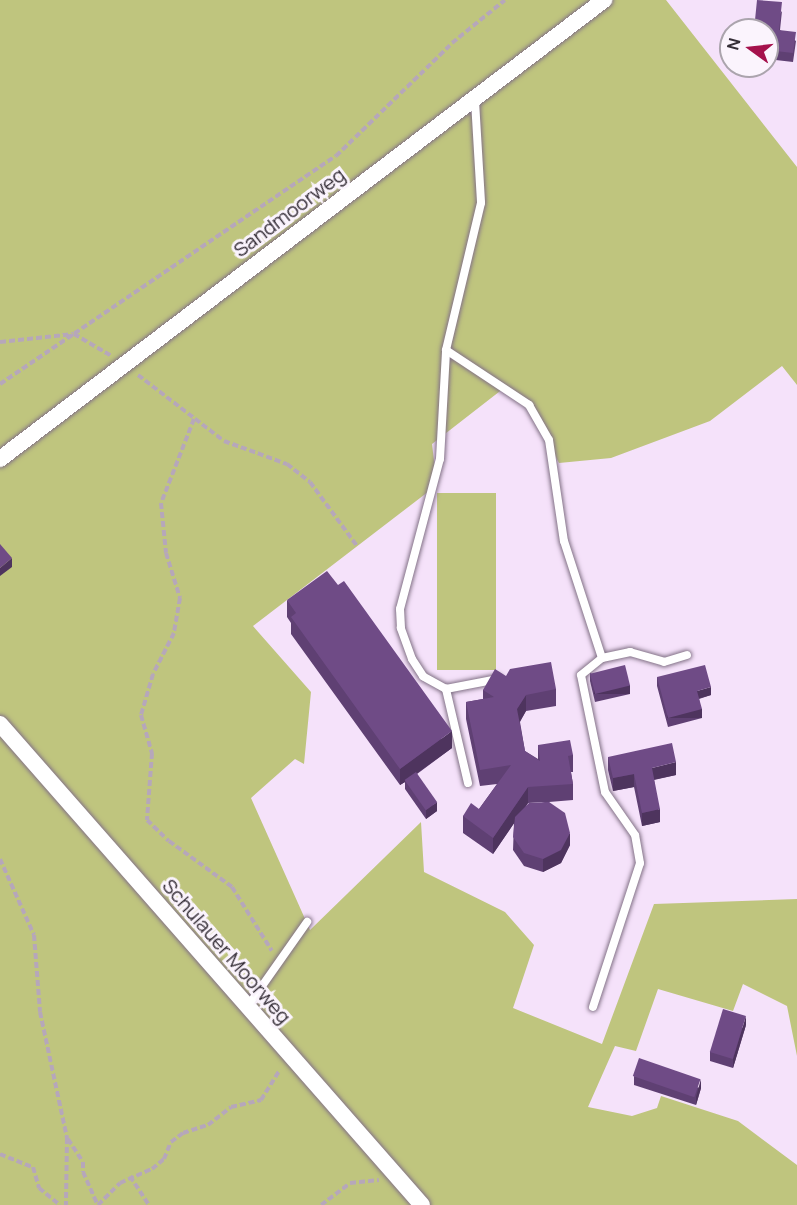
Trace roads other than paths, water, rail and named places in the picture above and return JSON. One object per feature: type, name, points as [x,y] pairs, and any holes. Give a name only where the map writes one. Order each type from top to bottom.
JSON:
[{"type":"street","name":"Sandmoorweg","points":[[0,459],[124,363],[475,101],[604,0]]},
{"type":"street","name":"Schulauer Moorweg","points":[[0,724],[422,1205]]},
{"type":"lane","points":[[475,101],[482,203],[446,350],[440,459],[400,609],[406,648],[423,676],[446,689],[511,677]]},
{"type":"lane","points":[[446,350],[529,405],[549,440],[564,541],[602,658]]},
{"type":"lane","points":[[593,1006],[640,863],[635,834],[605,792],[581,675],[602,658],[630,652],[664,662],[687,656]]},
{"type":"lane","points":[[446,689],[468,783]]},
{"type":"lane","points":[[248,1006],[307,922]]}]
